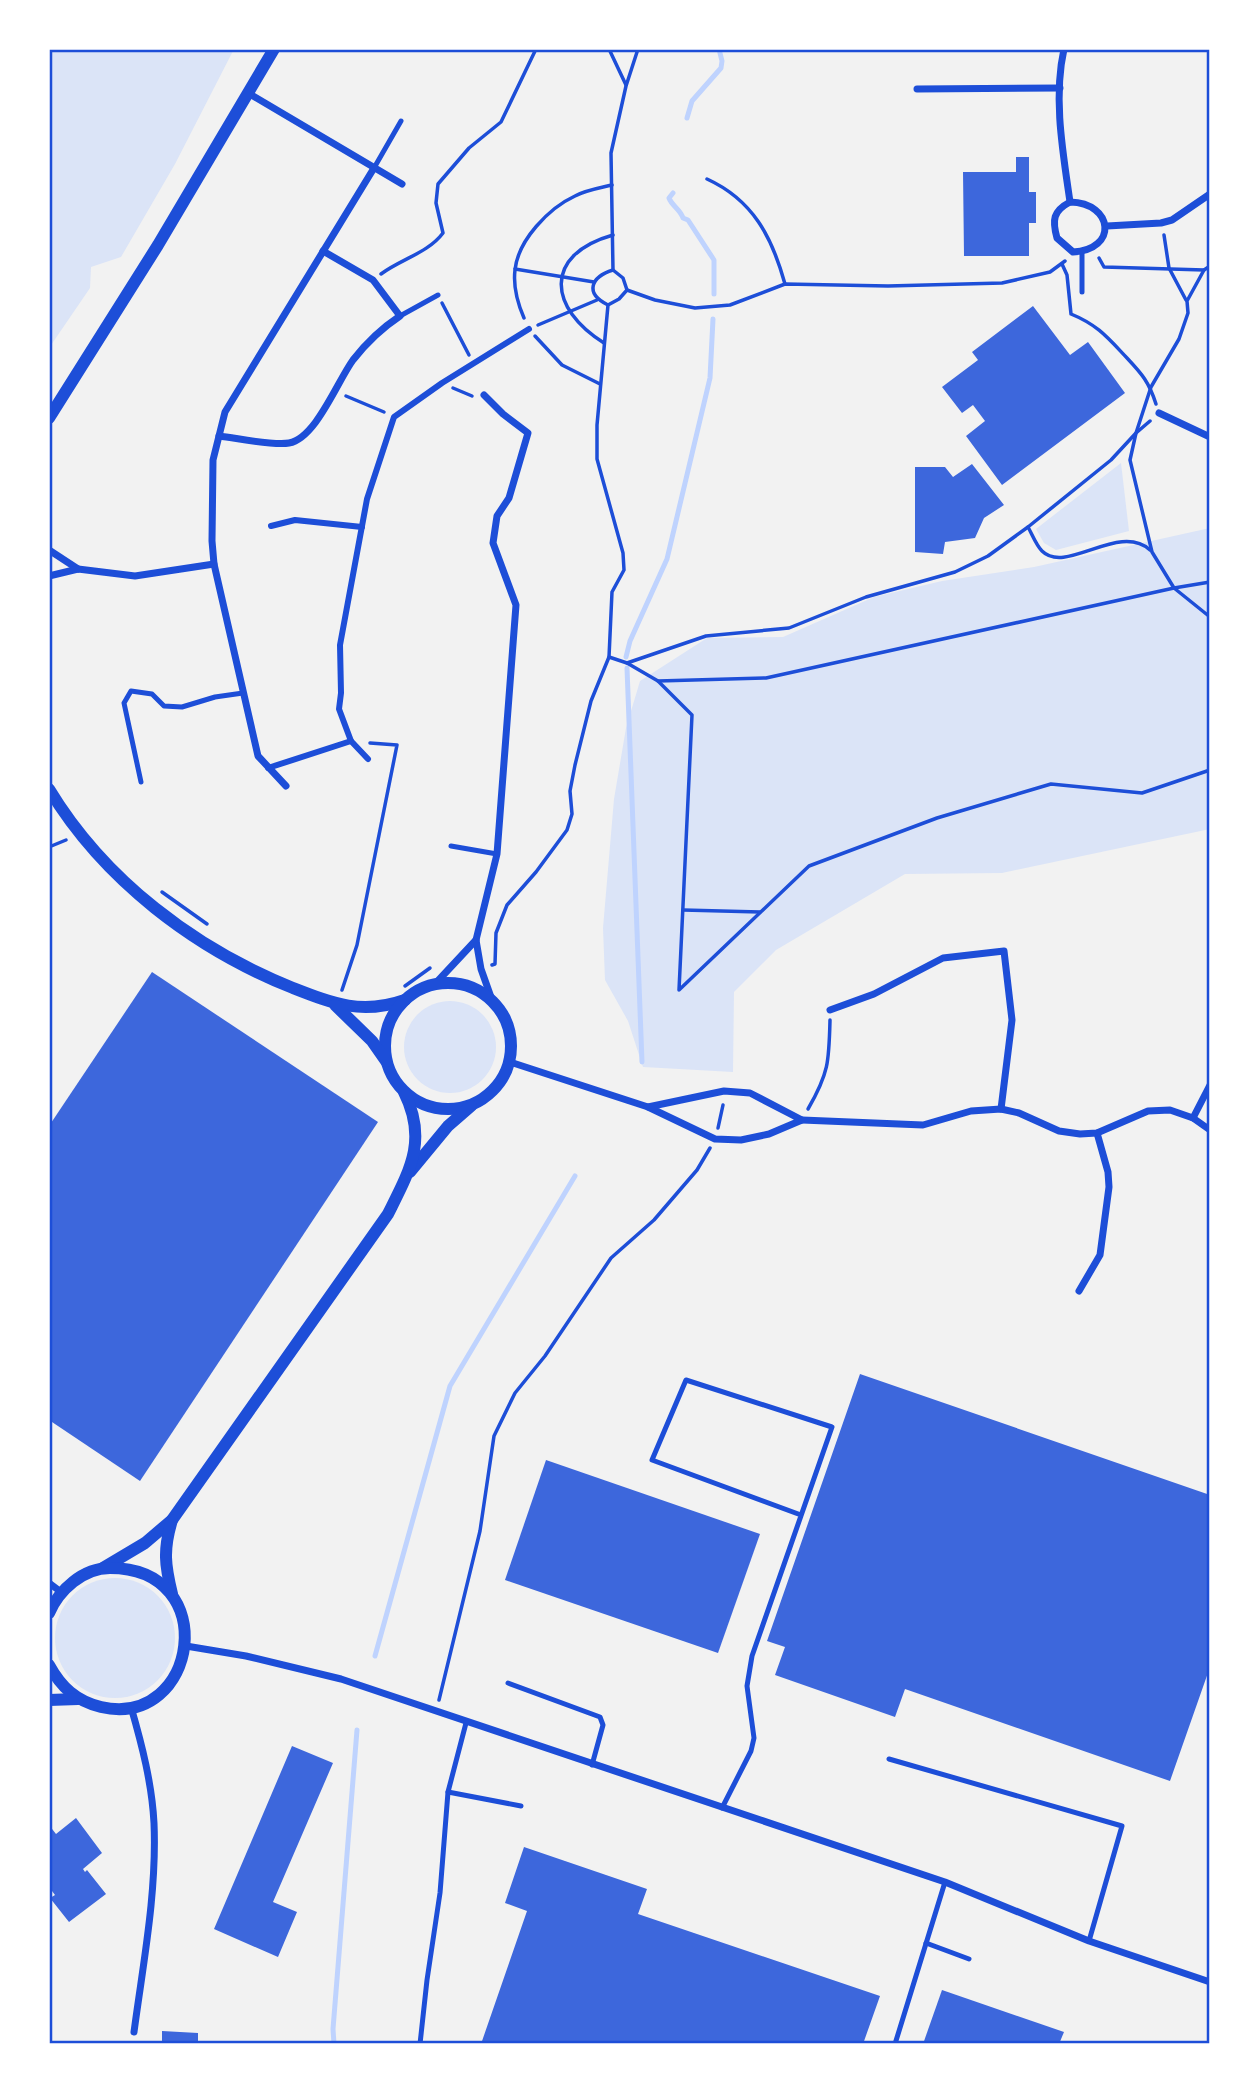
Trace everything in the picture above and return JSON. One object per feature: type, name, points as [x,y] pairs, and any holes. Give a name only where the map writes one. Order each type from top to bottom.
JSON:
[{"type":"street","points":[[49,418],[158,245],[274,49]]},
{"type":"street","points":[[1064,49],[1060,88],[1062,142],[1070,202]]},
{"type":"street","points":[[917,89],[1060,88]]},
{"type":"street","points":[[248,93],[402,184]]},
{"type":"street","points":[[286,786],[258,756],[214,564],[214,460],[225,412],[374,168]]},
{"type":"street","points":[[1107,226],[1172,220],[1210,194]]},
{"type":"street","points":[[1070,202],[1083,202],[1103,215],[1107,226],[1104,236],[1093,248],[1073,252],[1057,238],[1054,218],[1059,208],[1070,202]]},
{"type":"street","points":[[219,436],[286,444],[301,439],[311,428],[354,360],[377,331],[400,316],[373,280],[323,251]]},
{"type":"street","points":[[368,759],[351,741],[339,709],[340,645],[367,499],[394,416],[529,329]]},
{"type":"street","points":[[407,1175],[448,1126],[489,1094],[502,1080],[510,1062],[511,1040],[505,1018],[492,1000],[481,969],[476,940],[498,854],[516,606],[493,542],[497,516],[509,498],[528,433],[484,395]]},
{"type":"street","points":[[1159,413],[1210,437]]},
{"type":"street","points":[[271,526],[295,520],[362,527]]},
{"type":"street","points":[[49,551],[78,569]]},
{"type":"street","points":[[49,576],[78,569],[135,576],[214,564]]},
{"type":"street","points":[[268,768],[351,741]]},
{"type":"street","points":[[49,789],[66,815],[110,867],[162,914],[217,951],[270,979],[334,1005],[369,1009],[387,1007],[400,996],[434,985],[455,983],[475,989],[492,1000]]},
{"type":"street","points":[[434,985],[476,940]]},
{"type":"street","points":[[830,1010],[874,994],[943,958],[1004,951],[1012,1020],[1001,1108]]},
{"type":"street","points":[[387,1062],[385,1045],[388,1027],[400,996]]},
{"type":"street","points":[[49,1613],[61,1592],[79,1577],[103,1568],[145,1542],[172,1520],[388,1214],[407,1175],[417,1136],[414,1112],[387,1062],[372,1041],[334,1005]]},
{"type":"street","points":[[510,1062],[648,1107],[715,1139],[741,1140],[769,1134],[802,1120]]},
{"type":"street","points":[[1193,1118],[1210,1085]]},
{"type":"street","points":[[648,1107],[724,1091],[750,1093],[802,1120],[923,1125],[971,1111],[1001,1108],[1059,1131],[1080,1134],[1097,1133],[1148,1111],[1170,1110],[1193,1118],[1210,1130]]},
{"type":"street","points":[[404,1092],[435,1108],[454,1109],[473,1105]]},
{"type":"street","points":[[1079,1292],[1100,1255],[1109,1187],[1108,1172],[1097,1133]]},
{"type":"street","points":[[172,1520],[165,1542],[164,1563],[172,1596]]},
{"type":"street","points":[[49,1665],[56,1678],[70,1693],[89,1704],[110,1709],[131,1707],[151,1699],[168,1685],[180,1667],[186,1646],[185,1628],[181,1611],[172,1596],[160,1583],[145,1574],[123,1568],[103,1568]]},
{"type":"street","points":[[49,1583],[61,1592]]},
{"type":"street","points":[[186,1646],[246,1656],[341,1679],[945,1882],[1089,1941],[1210,1982]]},
{"type":"street","points":[[49,1700],[79,1699]]},
{"type":"street","points":[[131,1707],[150,1785],[154,1823],[152,1894],[134,2032]]},
{"type":"lane","points":[[374,168],[401,121]]},
{"type":"lane","points":[[1082,252],[1082,292]]},
{"type":"lane","points":[[400,316],[438,295]]},
{"type":"lane","points":[[141,782],[124,703],[131,691],[152,694],[164,706],[182,707],[243,693]]},
{"type":"lane","points":[[450,846],[498,854]]},
{"type":"lane","points":[[722,1808],[751,1751],[754,1738],[747,1686],[752,1656],[832,1427],[685,1380],[652,1460],[801,1515]]},
{"type":"lane","points":[[508,1683],[600,1717],[603,1726],[592,1765]]},
{"type":"lane","points":[[421,2044],[440,1893],[448,1792],[466,1723]]},
{"type":"lane","points":[[889,1759],[1122,1826],[1089,1941]]},
{"type":"lane","points":[[448,1792],[520,1806]]},
{"type":"lane","points":[[895,2044],[945,1882]]},
{"type":"lane","points":[[926,1943],[969,1959]]},
{"type":"path","points":[[373,280],[396,263],[434,245],[443,233],[436,203],[438,184],[469,148],[501,122],[536,49]]},
{"type":"path","points":[[608,49],[626,86]]},
{"type":"path","points":[[613,271],[611,153],[626,86],[638,49]]},
{"type":"path","points":[[707,179],[726,187],[760,222],[775,249],[785,284]]},
{"type":"path","points":[[600,384],[562,365],[529,329],[518,304],[514,269],[537,224],[553,209],[576,195],[612,185]]},
{"type":"path","points":[[1152,552],[1130,460],[1151,387],[1179,339],[1188,313],[1187,301],[1169,268],[1161,223]]},
{"type":"path","points":[[604,343],[594,337],[570,311],[562,292],[561,276],[567,261],[578,249],[613,235]]},
{"type":"path","points":[[1093,248],[1104,267],[1204,270]]},
{"type":"path","points":[[613,271],[622,278],[627,290],[655,300],[695,308],[730,305],[785,284],[1002,284],[1051,272],[1073,252]]},
{"type":"path","points":[[627,663],[706,636],[789,628],[866,597],[955,572],[988,556],[1111,460],[1159,413],[1151,387],[1140,370],[1100,328],[1071,314],[1067,275],[1062,264]]},
{"type":"path","points":[[1187,301],[1204,270],[1210,266]]},
{"type":"path","points":[[514,269],[594,282]]},
{"type":"path","points":[[608,305],[597,300],[593,292],[594,282],[600,275],[613,271]]},
{"type":"path","points":[[608,305],[619,299],[627,290]]},
{"type":"path","points":[[438,295],[473,363]]},
{"type":"path","points":[[529,329],[597,300]]},
{"type":"path","points":[[481,969],[495,964],[496,933],[507,905],[567,830],[572,814],[570,791],[575,765],[592,701],[608,657],[612,592],[624,570],[623,553],[597,459],[597,425],[608,305]]},
{"type":"path","points":[[442,383],[480,399],[484,395]]},
{"type":"path","points":[[334,391],[394,416]]},
{"type":"path","points":[[1028,527],[1042,552],[1055,557],[1069,556],[1120,542],[1142,543],[1152,552],[1174,588],[1210,617]]},
{"type":"path","points":[[658,681],[766,678],[1210,582]]},
{"type":"path","points":[[608,657],[627,663],[658,681],[692,715],[679,990],[809,866],[937,818],[1051,784],[1142,793],[1210,771]]},
{"type":"path","points":[[342,990],[357,946],[397,745],[351,741]]},
{"type":"path","points":[[158,889],[213,928]]},
{"type":"path","points":[[683,910],[760,912]]},
{"type":"path","points":[[400,996],[445,958],[454,964]]},
{"type":"path","points":[[331,986],[352,993]]},
{"type":"path","points":[[802,1120],[823,1083],[829,1059],[830,1010]]},
{"type":"path","points":[[436,1713],[480,1531],[494,1436],[499,1425],[515,1393],[545,1356],[611,1258],[663,1210],[697,1170],[715,1139],[724,1091]]},
{"type":"shaded area","points":[[49,49],[234,49],[175,164],[121,257],[91,267],[90,288],[49,348]]},
{"type":"shaded area","points":[[1121,463],[1129,531],[1056,550],[1044,543],[1036,529]]},
{"type":"shaded area","points":[[1210,528],[1210,829],[1002,873],[905,874],[776,950],[734,992],[733,1072],[643,1067],[628,1021],[605,980],[603,928],[614,799],[626,728],[640,681],[707,638],[783,637],[874,597],[942,581],[1034,567]]},
{"type":"shaded area","points":[[450,1001],[468,1005],[482,1015],[492,1029],[496,1047],[492,1065],[482,1079],[468,1089],[450,1093],[432,1089],[418,1079],[408,1065],[404,1047],[408,1029],[418,1015],[432,1005]]},
{"type":"shaded area","points":[[115,1578],[138,1583],[157,1596],[170,1615],[175,1638],[170,1661],[157,1680],[138,1693],[115,1698],[92,1693],[73,1680],[60,1661],[55,1638],[60,1615],[73,1596],[92,1583]]},
{"type":"building","points":[[1016,157],[1029,157],[1029,192],[1036,192],[1036,223],[1029,223],[1029,256],[964,256],[963,172],[1016,172]]},
{"type":"building","points":[[1033,306],[1070,355],[1088,342],[1125,393],[1002,485],[966,436],[985,421],[973,405],[962,413],[942,387],[978,360],[972,352]]},
{"type":"building","points":[[972,464],[1004,505],[984,518],[975,538],[945,542],[943,554],[915,552],[915,467],[945,467],[953,477]]},
{"type":"building","points":[[152,972],[378,1122],[140,1481],[49,1420],[49,1126]]},
{"type":"building","points":[[860,1374],[1210,1495],[1210,1667],[1170,1781],[905,1689],[895,1717],[775,1675],[785,1647],[767,1641]]},
{"type":"building","points":[[546,1460],[760,1534],[718,1653],[505,1580]]},
{"type":"building","points":[[292,1746],[333,1763],[273,1902],[297,1912],[278,1957],[214,1929]]},
{"type":"building","points":[[76,1818],[102,1853],[83,1869],[85,1872],[87,1870],[106,1894],[69,1922],[50,1898],[55,1895],[49,1887],[49,1825],[56,1834]]},
{"type":"building","points":[[524,1847],[647,1889],[638,1914],[880,1996],[863,2044],[481,2044],[527,1911],[505,1903]]},
{"type":"building","points":[[942,1990],[1064,2032],[1059,2044],[923,2044]]},
{"type":"building","points":[[162,2031],[198,2033],[198,2044],[150,2044],[150,2041],[162,2041]]},
{"type":"waterway","points":[[687,118],[692,101],[721,68],[719,49]]},
{"type":"waterway","points":[[673,193],[670,201],[683,218],[688,220],[714,260],[714,294]]},
{"type":"waterway","points":[[626,657],[630,641],[667,559],[710,378],[713,319]]},
{"type":"waterway","points":[[627,668],[642,1062]]},
{"type":"waterway","points":[[375,1656],[450,1386],[575,1176]]},
{"type":"waterway","points":[[334,2044],[357,1730]]}]
